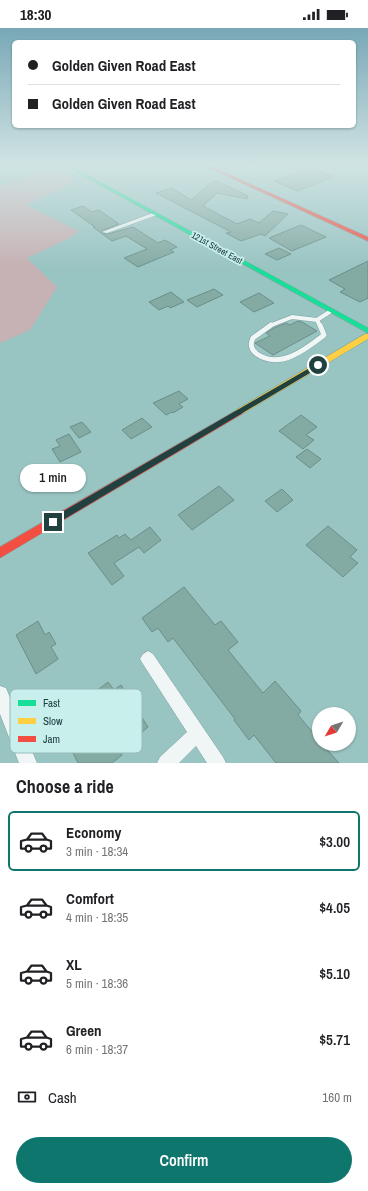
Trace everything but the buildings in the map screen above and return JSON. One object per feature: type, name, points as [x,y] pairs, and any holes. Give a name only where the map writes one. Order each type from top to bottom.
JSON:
[{"type":"street","name":"121st Street East","points":[[128,199],[368,330]]},
{"type":"street","points":[[281,199],[368,239]]},
{"type":"street","points":[[105,232],[155,214]]},
{"type":"street","points":[[0,553],[368,336]]},
{"type":"street","points":[[148,659],[197,734],[218,763]]},
{"type":"street","points":[[0,694],[10,719]]},
{"type":"street","points":[[166,763],[197,734]]},
{"type":"street","points":[[24,753],[28,763]]},
{"type":"lane","points":[[317,320],[324,335],[288,358],[270,359],[255,352],[251,347],[251,341],[258,332],[284,319],[299,317],[317,320],[331,310]]},
{"type":"shaded area","points":[[0,199],[38,199],[26,205],[79,231],[70,238],[27,258],[57,287],[30,330],[0,343]]},
{"type":"traffic: fast","points":[[128,199],[368,331]]},
{"type":"traffic: slow","points":[[239,412],[368,336]]},
{"type":"traffic: jam","points":[[281,199],[368,239]]},
{"type":"traffic: jam","points":[[0,553],[239,412]]},
{"type":"route","points":[[53,522],[318,365]]}]
